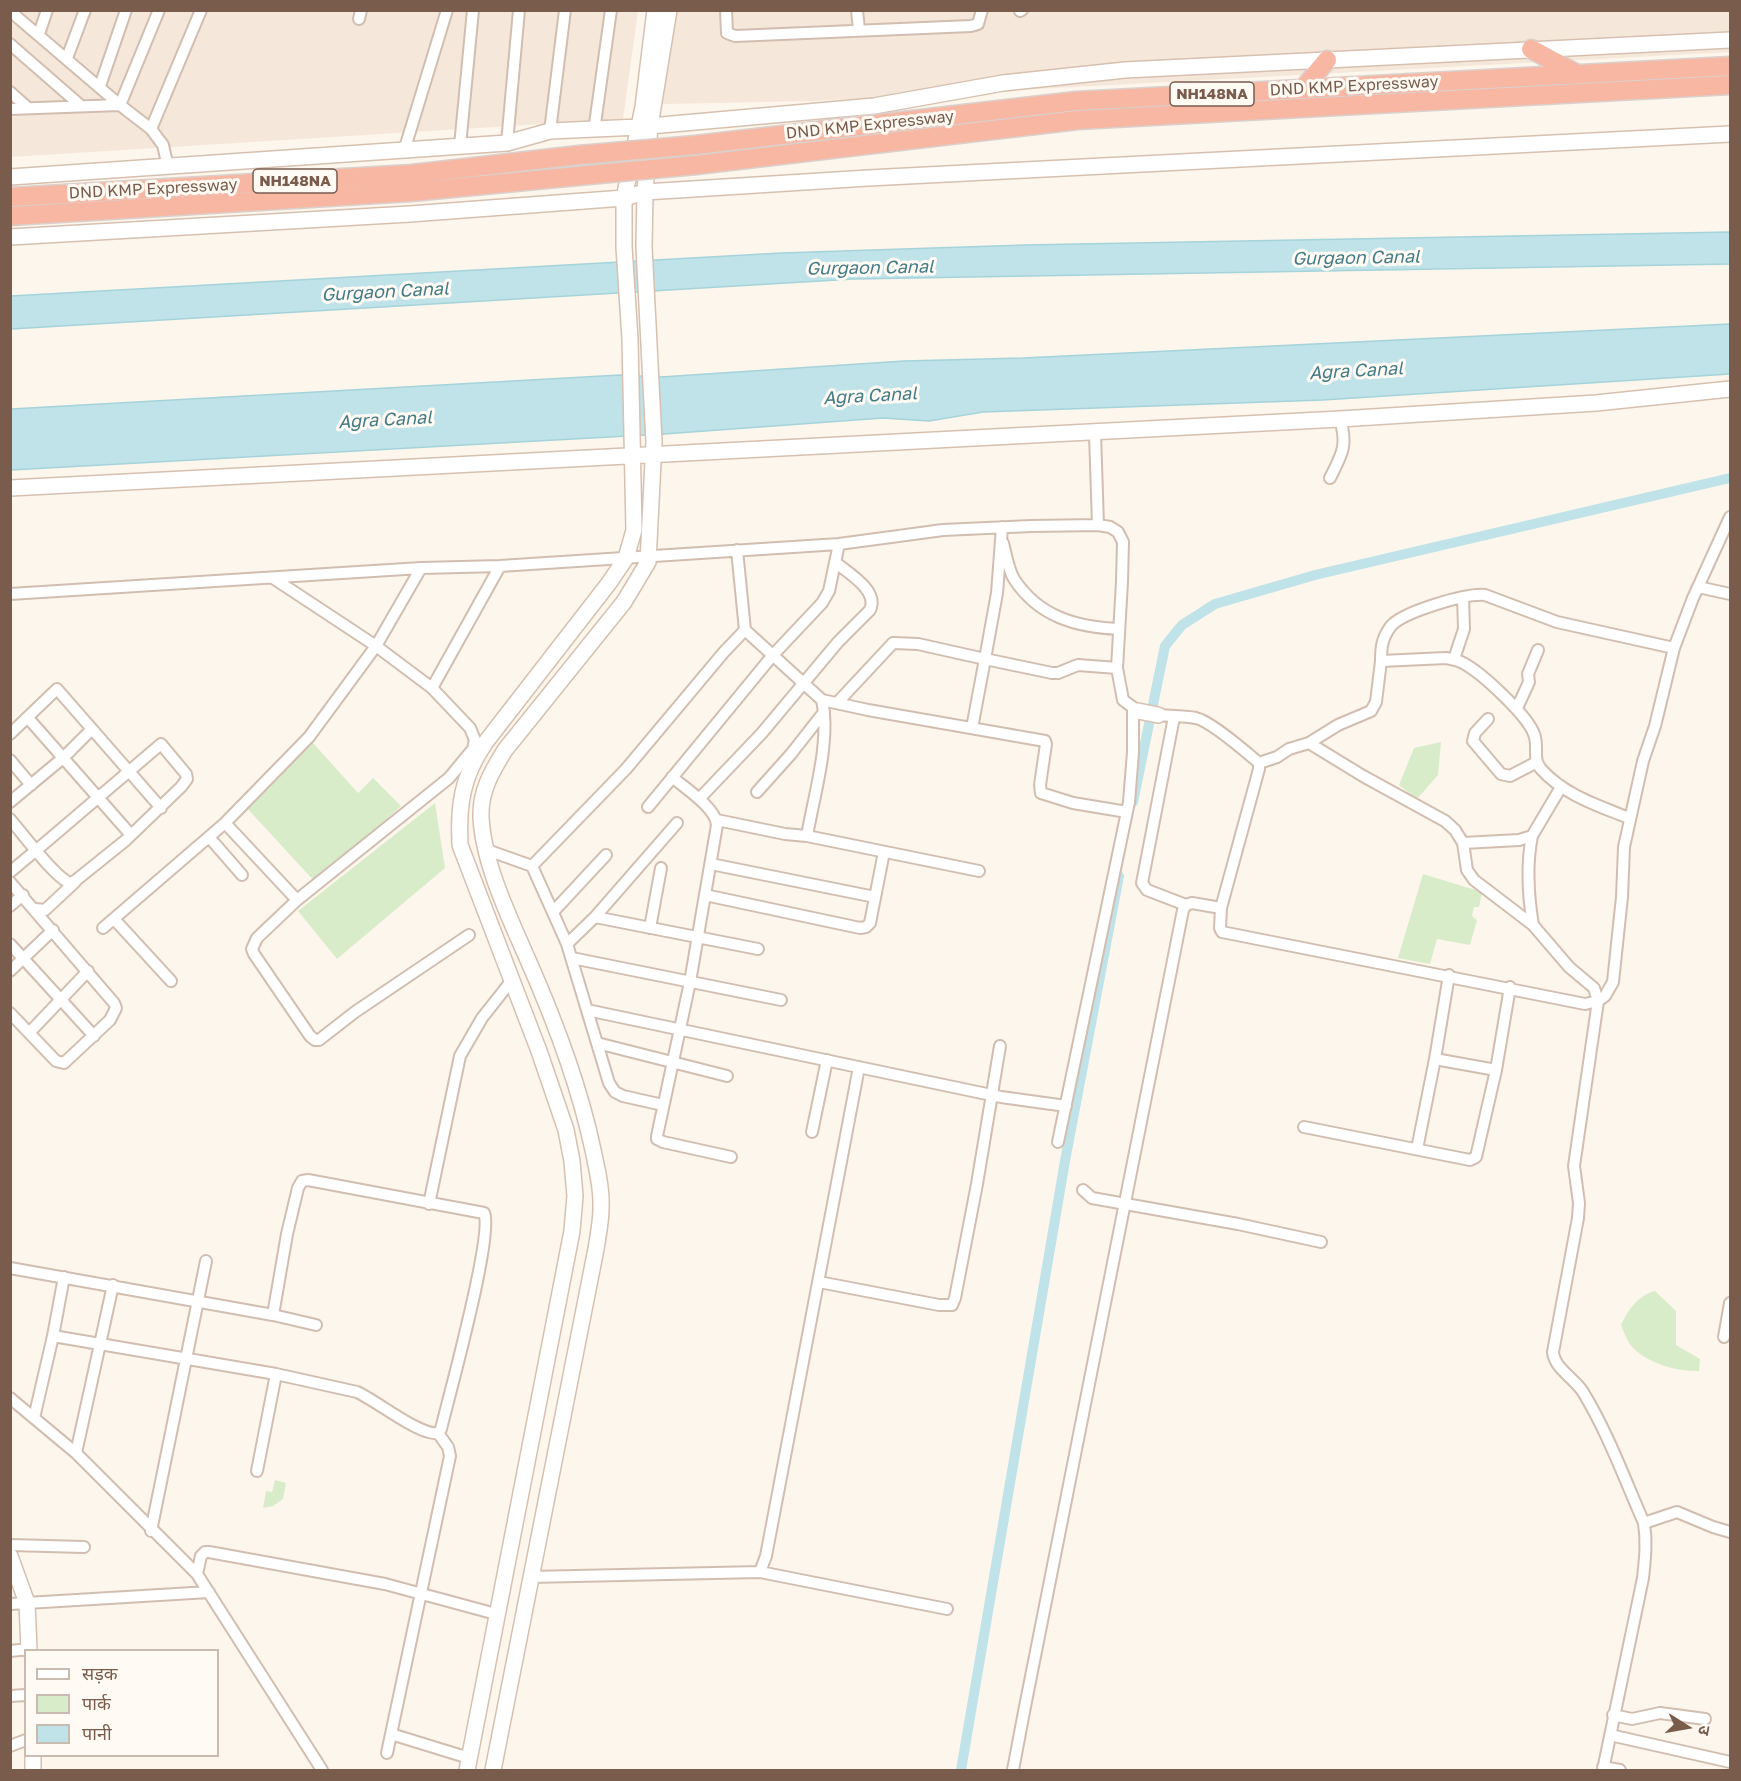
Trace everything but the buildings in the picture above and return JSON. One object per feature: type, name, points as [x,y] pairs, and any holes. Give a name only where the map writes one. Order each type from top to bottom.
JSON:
[{"type":"highway","points":[[1531,49],[1576,74]]},
{"type":"highway","points":[[1303,89],[1327,60]]},
{"type":"highway","name":"DND KMP Expressway","points":[[10,197],[412,174],[579,155],[695,145],[1076,101],[1731,66]]},
{"type":"highway","name":"DND KMP Expressway","points":[[10,216],[411,192],[696,165],[1078,120],[1731,85]]},
{"type":"street","points":[[39,34],[47,10]]},
{"type":"street","points":[[67,58],[85,10]]},
{"type":"street","points":[[100,86],[126,10]]},
{"type":"street","points":[[120,105],[159,10]]},
{"type":"street","points":[[151,129],[201,10]]},
{"type":"street","points":[[404,151],[447,10]]},
{"type":"street","points":[[460,146],[473,10]]},
{"type":"street","points":[[507,143],[519,10]]},
{"type":"street","points":[[550,131],[565,10]]},
{"type":"street","points":[[594,130],[611,10]]},
{"type":"street","points":[[492,1770],[592,1272],[601,1208],[598,1174],[589,1130],[570,1064],[502,902],[487,850],[481,817],[483,794],[491,773],[506,750],[624,602],[642,575],[650,555],[654,448],[644,247],[644,127],[655,10]]},
{"type":"street","points":[[391,1734],[468,1764],[572,1231],[575,1196],[566,1130],[539,1051],[460,845],[460,801],[466,777],[475,758],[609,583],[626,558],[634,530],[634,449],[624,247],[624,198],[644,127],[669,10]]},
{"type":"street","points":[[726,10],[728,33],[735,36],[971,26],[978,24],[982,10]]},
{"type":"street","points":[[857,10],[859,30]]},
{"type":"street","points":[[10,11],[151,129],[163,145],[168,167]]},
{"type":"street","points":[[10,177],[507,143],[550,131],[644,127],[874,106],[1003,83],[1125,70],[1731,40]]},
{"type":"street","points":[[10,44],[80,105]]},
{"type":"street","points":[[10,92],[28,108]]},
{"type":"street","points":[[10,109],[120,105]]},
{"type":"street","points":[[10,237],[398,215],[624,198],[645,192],[868,178],[1731,134]]},
{"type":"street","points":[[10,488],[634,449],[1095,433],[1596,403],[1731,390]]},
{"type":"street","points":[[1330,478],[1345,442],[1340,419]]},
{"type":"street","points":[[1095,433],[1098,525]]},
{"type":"street","points":[[10,594],[839,544],[943,530],[1002,532],[1098,525],[1110,527],[1118,532],[1122,542],[1117,668],[1123,700],[1136,710],[1158,715],[1196,718],[1206,722],[1258,763],[1259,770],[1221,908],[1220,928],[1226,933],[1510,987],[1586,1004],[1598,1001],[1610,990],[1615,972],[1622,897],[1622,862],[1629,818],[1674,648],[1698,587],[1731,517]]},
{"type":"street","points":[[1002,532],[1014,578],[1035,603],[1066,622],[1093,628],[1119,629]]},
{"type":"street","points":[[972,728],[996,593],[1002,532]]},
{"type":"street","points":[[648,807],[773,655],[826,597],[839,544]]},
{"type":"street","points":[[737,550],[745,630],[822,700],[1045,741],[1041,793],[1073,803],[1127,812]]},
{"type":"street","points":[[699,799],[762,733],[838,642],[870,610],[873,604],[872,597],[863,586],[835,562]]},
{"type":"street","points":[[432,688],[500,566]]},
{"type":"street","points":[[103,928],[225,823],[309,737],[376,646],[421,568]]},
{"type":"street","points":[[273,578],[376,646],[432,688],[473,732],[475,740],[473,749],[449,778],[297,900],[257,938],[252,949],[310,1036],[319,1040],[354,1012],[469,935]]},
{"type":"street","points":[[1698,587],[1731,594]]},
{"type":"street","points":[[1258,763],[1277,758],[1294,746],[1309,742],[1338,725],[1375,708],[1382,640],[1397,621],[1463,597],[1485,595],[1557,622],[1674,648]]},
{"type":"street","points":[[1454,659],[1464,628],[1463,597]]},
{"type":"street","points":[[532,866],[626,769],[745,630]]},
{"type":"street","points":[[837,703],[893,643],[918,644],[1052,673],[1078,665],[1117,668]]},
{"type":"street","points":[[1517,708],[1529,682],[1528,674],[1538,651]]},
{"type":"street","points":[[1381,661],[1454,659],[1469,666],[1517,708],[1535,737],[1537,762],[1542,770],[1561,787],[1582,799],[1629,818]]},
{"type":"street","points":[[10,734],[57,689],[161,808]]},
{"type":"street","points":[[807,836],[825,735],[822,700]]},
{"type":"street","points":[[1058,1142],[1127,812],[1136,710]]},
{"type":"street","points":[[757,792],[824,712]]},
{"type":"street","points":[[1174,717],[1142,883],[1147,890],[1186,905],[1192,903],[1221,908]]},
{"type":"street","points":[[28,718],[131,836]]},
{"type":"street","points":[[1488,719],[1475,733],[1473,741],[1501,774],[1510,776],[1537,762]]},
{"type":"street","points":[[10,802],[63,758],[92,729]]},
{"type":"street","points":[[1309,742],[1369,780],[1446,821],[1463,843],[1467,870],[1474,880],[1533,924],[1569,967],[1594,988],[1598,1001],[1574,1166],[1579,1203],[1578,1218],[1554,1343],[1554,1357],[1583,1394],[1602,1428],[1644,1523],[1646,1552],[1643,1578],[1603,1769],[1620,1770]]},
{"type":"street","points":[[10,873],[161,744],[186,774],[186,783],[131,836],[75,881],[45,910],[35,909]]},
{"type":"street","points":[[10,760],[31,785]]},
{"type":"street","points":[[672,777],[699,799],[717,820],[979,871]]},
{"type":"street","points":[[1533,924],[1528,888],[1529,849],[1532,836],[1561,787]]},
{"type":"street","points":[[10,819],[61,879],[70,883],[75,881]]},
{"type":"street","points":[[717,820],[690,982],[657,1139],[731,1157]]},
{"type":"street","points":[[225,823],[297,900]]},
{"type":"street","points":[[567,944],[595,917],[677,823]]},
{"type":"street","points":[[1463,843],[1519,840],[1532,836]]},
{"type":"street","points":[[208,837],[242,875]]},
{"type":"street","points":[[487,850],[532,866],[567,944],[609,1083],[615,1092],[622,1096],[663,1104]]},
{"type":"street","points":[[705,895],[860,928],[866,927],[870,923],[885,852]]},
{"type":"street","points":[[553,912],[606,855]]},
{"type":"street","points":[[711,864],[875,897]]},
{"type":"street","points":[[650,928],[661,868]]},
{"type":"street","points":[[10,882],[53,930],[116,1008],[110,1020],[64,1063],[56,1061],[10,1013]]},
{"type":"street","points":[[10,906],[23,895]]},
{"type":"street","points":[[1012,1770],[1122,1204],[1183,910],[1186,905]]},
{"type":"street","points":[[595,917],[758,950]]},
{"type":"street","points":[[114,919],[171,981]]},
{"type":"street","points":[[10,971],[53,930]]},
{"type":"street","points":[[10,944],[94,1036]]},
{"type":"street","points":[[572,958],[781,1000]]},
{"type":"street","points":[[29,1033],[87,971]]},
{"type":"street","points":[[1417,1149],[1449,975]]},
{"type":"street","points":[[429,1204],[460,1056],[474,1030],[512,980]]},
{"type":"street","points":[[1304,1127],[1470,1160],[1476,1157],[1496,1070],[1510,987]]},
{"type":"street","points":[[587,1010],[992,1095],[1066,1106]]},
{"type":"street","points":[[597,1043],[727,1076]]},
{"type":"street","points":[[819,1282],[939,1305],[952,1305],[972,1215],[1000,1046]]},
{"type":"street","points":[[1435,1059],[1496,1070]]},
{"type":"street","points":[[813,1132],[826,1060]]},
{"type":"street","points":[[760,1572],[766,1556],[859,1067]]},
{"type":"street","points":[[273,1315],[287,1234],[298,1188],[302,1181],[308,1180],[484,1213],[486,1223],[467,1326],[441,1429],[438,1433]]},
{"type":"street","points":[[1083,1190],[1092,1198],[1238,1224],[1321,1242]]},
{"type":"street","points":[[152,1531],[206,1261]]},
{"type":"street","points":[[10,1268],[273,1315],[316,1325]]},
{"type":"street","points":[[34,1418],[64,1277]]},
{"type":"street","points":[[76,1453],[113,1286]]},
{"type":"street","points":[[1724,1337],[1731,1303]]},
{"type":"street","points":[[53,1336],[276,1374],[357,1392],[420,1430],[438,1433]]},
{"type":"street","points":[[257,1472],[276,1374]]},
{"type":"street","points":[[10,1398],[76,1453],[197,1574],[321,1770]]},
{"type":"street","points":[[387,1753],[450,1456],[448,1447],[438,1433]]},
{"type":"street","points":[[1644,1523],[1677,1512],[1731,1532]]},
{"type":"street","points":[[10,1545],[84,1547]]},
{"type":"street","points":[[197,1574],[201,1556],[209,1552],[342,1575],[496,1614]]},
{"type":"street","points":[[10,1556],[27,1603],[29,1649]]},
{"type":"street","points":[[530,1577],[760,1572],[947,1609]]},
{"type":"street","points":[[10,1604],[209,1592]]},
{"type":"street","points":[[1613,1715],[1632,1719],[1660,1713],[1705,1719]]},
{"type":"street","points":[[1610,1735],[1731,1762]]},
{"type":"shaded area","points":[[11,11],[638,11],[623,119],[11,157]]},
{"type":"shaded area","points":[[674,11],[1730,11],[1730,52],[812,101],[662,104]]},
{"type":"green space","points":[[1441,742],[1438,775],[1417,799],[1399,785],[1414,748]]},
{"type":"green space","points":[[313,743],[358,793],[373,778],[401,806],[316,883],[245,806]]},
{"type":"green space","points":[[435,803],[445,868],[337,959],[298,911]]},
{"type":"green space","points":[[1423,874],[1482,892],[1479,907],[1474,907],[1472,916],[1477,920],[1470,945],[1437,939],[1430,964],[1398,958]]},
{"type":"green space","points":[[1655,1291],[1676,1311],[1676,1345],[1700,1359],[1699,1371],[1671,1368],[1651,1360],[1642,1356],[1629,1343],[1621,1325],[1634,1304],[1643,1296]]},
{"type":"green space","points":[[275,1480],[286,1483],[283,1499],[273,1506],[263,1508],[266,1491],[272,1492]]},
{"type":"water","name":"Gurgaon Canal","points":[[1730,232],[1730,264],[854,279],[11,329],[11,296],[781,253],[1025,245]]},
{"type":"water","name":"Agra Canal","points":[[1730,324],[1730,374],[1323,400],[983,412],[929,421],[883,418],[664,434],[11,470],[11,409],[620,375],[661,377],[904,361],[1023,358]]},
{"type":"waterway","points":[[1133,802],[1165,646],[1182,625],[1215,604],[1315,575],[1730,478]]},
{"type":"waterway","points":[[961,1770],[1065,1161],[1119,876]]}]
